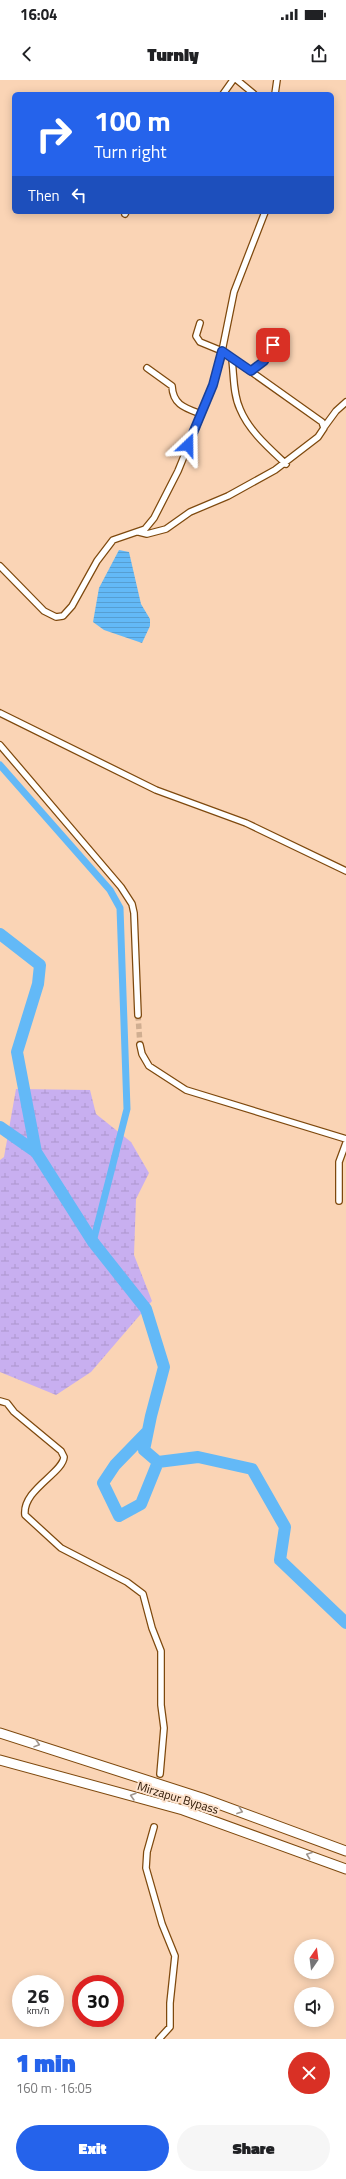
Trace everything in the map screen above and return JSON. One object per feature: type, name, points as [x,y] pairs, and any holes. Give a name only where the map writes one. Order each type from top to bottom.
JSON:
[{"type":"highway","points":[[0,1733],[202,1798],[346,1851]]},
{"type":"highway","name":"Mirzapur Bypass","points":[[0,1760],[183,1810],[346,1869]]},
{"type":"street","points":[[224,92],[233,80]]},
{"type":"street","points":[[237,80],[252,92]]},
{"type":"street","points":[[275,92],[277,80]]},
{"type":"street","points":[[0,566],[44,612],[56,617],[63,616],[72,606],[97,561],[112,540],[125,534],[138,532],[145,529],[154,518],[178,470],[213,385],[222,351],[234,292],[264,214]]},
{"type":"street","points":[[200,323],[196,333],[197,339],[222,351],[232,360],[251,371],[322,422],[325,426]]},
{"type":"street","points":[[251,371],[264,361],[277,334]]},
{"type":"street","points":[[232,360],[239,409],[257,435],[286,464]]},
{"type":"street","points":[[147,368],[172,386],[174,397],[178,403],[202,414]]},
{"type":"street","points":[[138,532],[147,534],[166,529],[190,512],[228,496],[286,464],[318,437],[336,410],[346,402]]},
{"type":"street","points":[[0,713],[156,790],[246,823],[346,871]]},
{"type":"street","points":[[0,745],[121,887],[132,904],[134,913],[134,949],[138,1015]]},
{"type":"street","points":[[140,1046],[142,1054],[149,1066],[186,1090],[346,1139]]},
{"type":"street","points":[[339,1201],[338,1162],[346,1142]]},
{"type":"street","points":[[0,1401],[7,1404],[14,1412],[61,1451],[64,1457],[63,1462],[40,1485],[25,1507],[25,1515],[60,1548],[136,1587],[145,1598],[152,1628],[161,1651],[161,1705],[164,1728],[160,1774]]},
{"type":"street","points":[[154,1827],[146,1868],[162,1924],[174,1952],[176,1961],[170,2003],[170,2027],[159,2039]]},
{"type":"green space","points":[[16,1089],[90,1090],[96,1114],[131,1142],[149,1173],[136,1199],[134,1255],[152,1301],[91,1372],[56,1395],[0,1372],[0,1160],[4,1157]]},
{"type":"water","points":[[119,550],[129,552],[141,604],[150,619],[150,626],[142,643],[104,630],[93,622],[99,588]]},
{"type":"waterway","points":[[0,765],[110,890],[120,908],[127,1109],[93,1242]]},
{"type":"waterway","points":[[0,934],[40,965],[38,984],[17,1052],[36,1152]]},
{"type":"waterway","points":[[0,1127],[36,1152],[93,1242],[146,1309],[164,1367],[144,1450],[158,1462],[198,1457],[252,1469],[285,1527],[280,1560],[346,1623]]},
{"type":"waterway","points":[[148,1431],[115,1465],[103,1483],[119,1516],[141,1504],[158,1462]]},
{"type":"tunnel","points":[[138,1015],[140,1045]]},
{"type":"route","points":[[188,445],[213,385],[222,351],[232,360],[251,371],[262,364],[273,345]]}]
